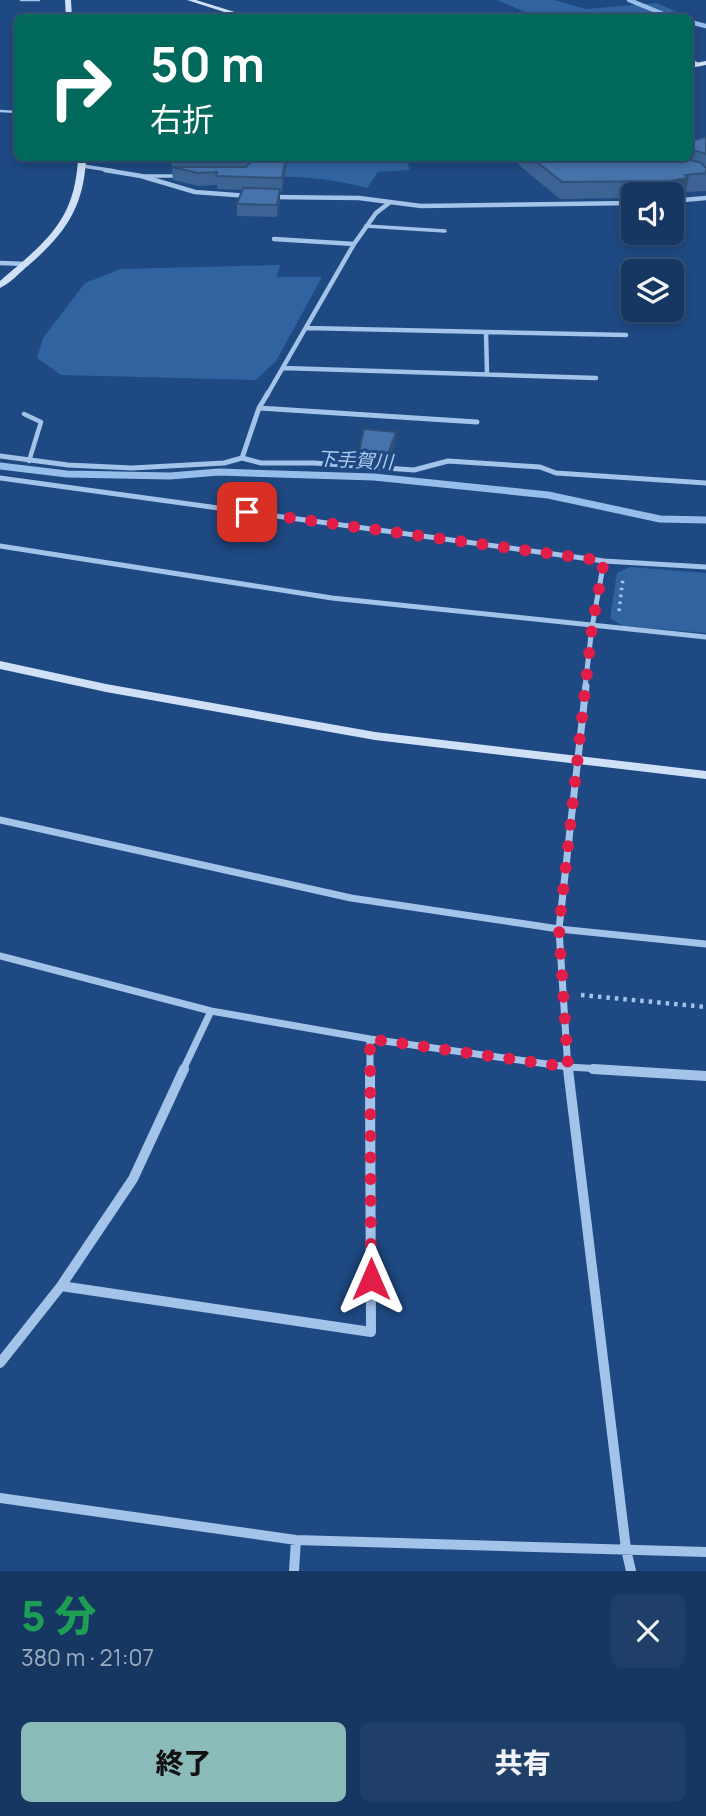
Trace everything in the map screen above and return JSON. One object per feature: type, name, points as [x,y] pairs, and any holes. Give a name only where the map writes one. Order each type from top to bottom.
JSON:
[{"type":"street","points":[[190,0],[237,14]]},
{"type":"street","points":[[0,285],[27,264],[64,226],[72,213],[83,162],[211,194],[359,198],[389,204],[421,206],[621,203]]},
{"type":"street","points":[[684,200],[706,198]]},
{"type":"street","points":[[242,458],[258,408],[354,243],[376,213],[389,204]]},
{"type":"street","points":[[274,239],[354,243]]},
{"type":"street","points":[[0,262],[27,264]]},
{"type":"street","points":[[306,328],[626,335]]},
{"type":"street","points":[[486,332],[487,374]]},
{"type":"street","points":[[283,368],[596,378]]},
{"type":"street","points":[[258,408],[477,422]]},
{"type":"street","points":[[0,456],[132,468],[224,463],[242,458],[261,463],[314,463],[414,470],[449,461],[540,467],[556,473],[706,483]]},
{"type":"street","points":[[0,478],[604,561],[706,567]]},
{"type":"street","points":[[1,548],[332,598],[592,627],[706,636]]},
{"type":"street","points":[[604,561],[592,627],[559,929],[568,1067],[626,1549],[631,1571]]},
{"type":"street","points":[[0,665],[106,688],[374,736],[706,775]]},
{"type":"street","points":[[0,820],[351,898],[559,929],[706,944]]},
{"type":"street","points":[[0,956],[211,1011],[370,1039],[568,1067],[706,1076]]},
{"type":"street","points":[[0,1363],[61,1286],[133,1180],[211,1011]]},
{"type":"street","points":[[61,1286],[371,1332],[370,1039]]},
{"type":"street","points":[[0,1498],[296,1540],[706,1552]]},
{"type":"street","points":[[294,1571],[296,1540]]},
{"type":"lane","points":[[20,0],[39,0]]},
{"type":"lane","points":[[141,176],[181,176]]},
{"type":"lane","points":[[366,226],[445,231]]},
{"type":"lane","points":[[24,414],[41,422],[29,460]]},
{"type":"path","points":[[618,616],[624,574],[629,572]]},
{"type":"path","points":[[563,994],[706,1007]]},
{"type":"shaded area","points":[[497,0],[554,0],[586,9],[657,3],[681,14],[530,14]]},
{"type":"shaded area","points":[[252,161],[406,161],[410,170],[378,172],[367,188],[311,178],[254,177]]},
{"type":"shaded area","points":[[280,265],[277,277],[322,277],[276,361],[256,380],[61,375],[37,358],[43,338],[85,283],[121,269]]},
{"type":"shaded area","points":[[630,567],[706,573],[706,633],[623,626],[610,618],[617,573]]},
{"type":"building","points":[[706,137],[706,154],[693,150],[693,140]]},
{"type":"building","points":[[285,161],[282,178],[216,176],[217,172],[198,173],[172,167],[246,167],[251,162]]},
{"type":"building","points":[[536,161],[693,161],[706,168],[706,173],[685,175],[688,178],[670,181],[562,182]]},
{"type":"building","points":[[243,188],[280,189],[277,205],[237,204]]},
{"type":"building","points":[[364,429],[396,432],[388,454],[359,452]]},
{"type":"waterway","points":[[629,0],[663,14]]},
{"type":"waterway","points":[[693,23],[706,26]]},
{"type":"waterway","name":"下手賀川","points":[[0,466],[67,474],[170,476],[219,472],[374,477],[548,495],[660,519],[706,520]]},
{"type":"route","points":[[247,512],[604,561],[592,627],[559,929],[568,1067],[370,1039],[371,1279]]}]
